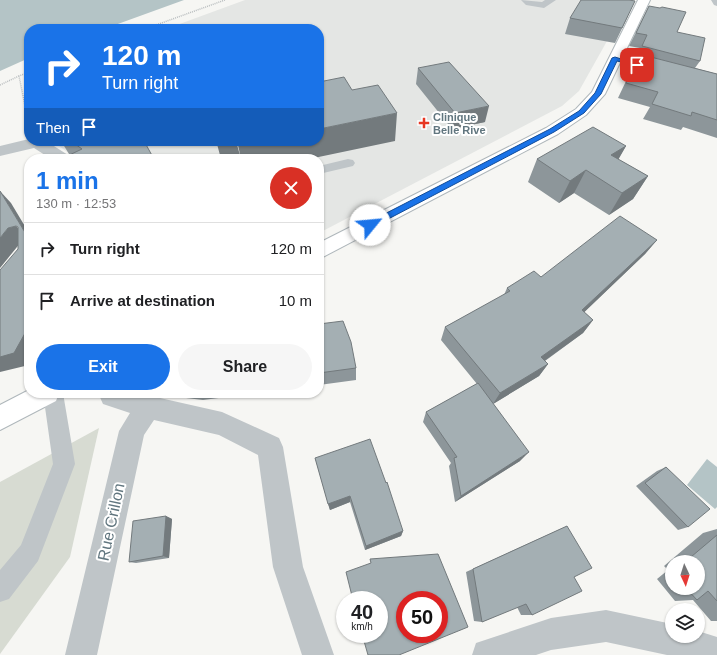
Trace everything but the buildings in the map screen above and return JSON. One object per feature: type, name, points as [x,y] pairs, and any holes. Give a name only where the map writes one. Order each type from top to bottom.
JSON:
[{"type":"main road","points":[[324,249],[552,131],[581,112],[598,94],[644,0]]},
{"type":"main road","points":[[0,418],[38,398]]},
{"type":"street","points":[[0,151],[24,145]]},
{"type":"street","points":[[43,146],[55,154]]},
{"type":"street","points":[[130,398],[148,400],[222,424],[270,447],[288,567],[318,655]]},
{"type":"street","name":"Rue Crillon","points":[[81,655],[132,431],[148,400]]},
{"type":"street","points":[[488,655],[551,634],[606,626],[681,642],[717,653]]},
{"type":"lane","points":[[526,0],[529,3],[544,5],[551,0]]},
{"type":"lane","points":[[615,58],[667,73]]},
{"type":"lane","points":[[324,169],[348,163]]},
{"type":"lane","points":[[0,590],[30,553],[64,464],[54,398]]},
{"type":"path","points":[[159,24],[226,0]]},
{"type":"path","points":[[0,85],[24,74]]},
{"type":"path","points":[[19,76],[24,100]]},
{"type":"shaded area","points":[[0,0],[184,0],[118,24],[24,24],[24,60],[0,71]]},
{"type":"shaded area","name":"Clinique Belle Rive","points":[[245,0],[630,0],[579,91],[562,106],[324,230],[324,154],[70,154],[59,146],[324,146],[324,24],[180,24]]},
{"type":"shaded area","points":[[99,428],[70,557],[0,654],[0,482]]},
{"type":"shaded area","points":[[707,459],[717,467],[717,507],[715,509],[687,485]]},
{"type":"place","name":"Clinique Belle Rive","points":[[424,123]]},
{"type":"route","points":[[370,225],[552,131],[581,112],[598,94],[615,58],[637,65]]}]
